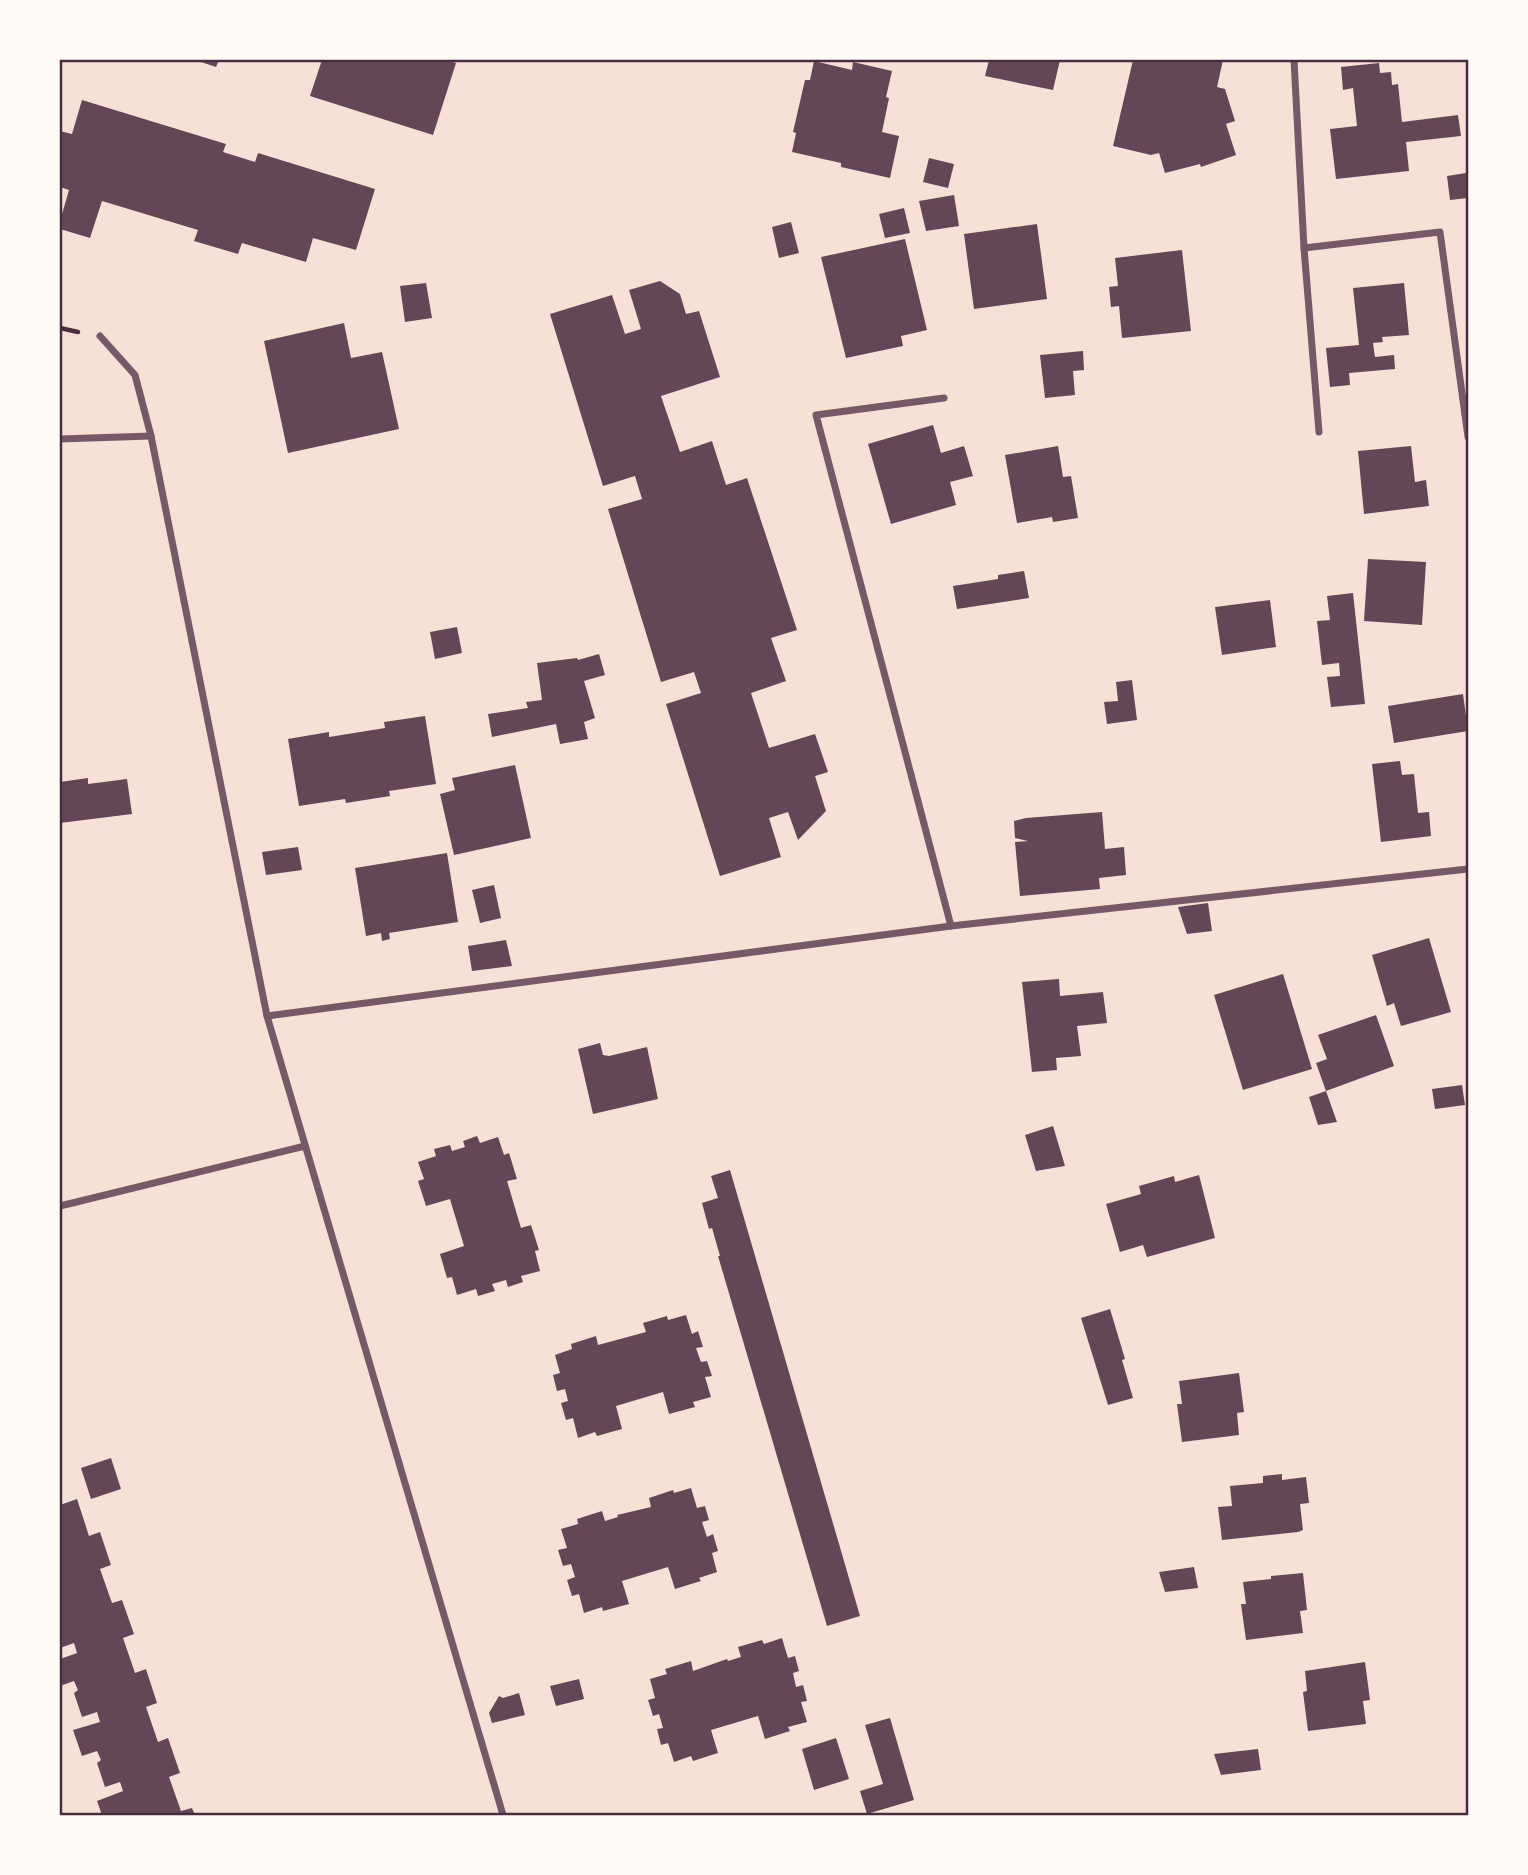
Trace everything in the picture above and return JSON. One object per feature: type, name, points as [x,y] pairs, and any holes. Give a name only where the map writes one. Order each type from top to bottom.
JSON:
[{"type":"street","points":[[1294,60],[1304,248],[1319,432]]},
{"type":"street","points":[[1304,248],[1440,232],[1468,437]]},
{"type":"street","points":[[100,336],[135,375],[151,436],[267,1016],[503,1815]]},
{"type":"street","points":[[944,398],[816,415],[951,926]]},
{"type":"street","points":[[60,439],[151,436]]},
{"type":"street","points":[[267,1016],[951,926],[1468,869]]},
{"type":"street","points":[[60,1206],[305,1146]]},
{"type":"building","points":[[195,60],[219,60],[216,67]]},
{"type":"building","points":[[322,60],[445,60],[456,63],[433,135],[310,96]]},
{"type":"building","points":[[989,60],[1060,60],[1053,90],[985,76]]},
{"type":"building","points":[[1133,60],[1223,60],[1217,87],[1225,89],[1235,121],[1226,124],[1236,155],[1201,167],[1200,164],[1165,173],[1159,153],[1151,155],[1113,146]]},
{"type":"building","points":[[814,61],[852,70],[853,62],[892,71],[882,132],[899,136],[890,178],[792,152],[796,133],[793,132],[805,80],[810,80]]},
{"type":"building","points":[[1379,63],[1380,73],[1391,72],[1392,85],[1398,84],[1402,122],[1458,115],[1461,136],[1406,142],[1409,171],[1336,179],[1330,129],[1357,126],[1353,88],[1343,90],[1341,67]]},
{"type":"building","points":[[82,100],[226,144],[223,152],[255,162],[258,153],[375,189],[356,250],[313,238],[306,262],[242,243],[238,254],[194,241],[198,230],[102,201],[90,238],[60,229],[69,190],[60,187],[60,131],[72,134]]},
{"type":"building","points":[[929,158],[954,164],[948,188],[923,182]]},
{"type":"building","points":[[1466,173],[1468,198],[1450,200],[1447,176]]},
{"type":"building","points":[[954,195],[959,226],[926,231],[919,201]]},
{"type":"building","points":[[904,208],[910,233],[885,238],[879,214]]},
{"type":"building","points":[[791,222],[799,253],[779,258],[772,227]]},
{"type":"building","points":[[1037,224],[1047,299],[974,309],[964,234]]},
{"type":"building","points":[[905,239],[927,330],[901,336],[903,346],[846,358],[821,257]]},
{"type":"building","points":[[1182,250],[1191,331],[1122,338],[1119,306],[1111,307],[1109,287],[1118,286],[1115,258]]},
{"type":"building","points":[[660,281],[680,294],[686,314],[699,311],[720,377],[661,396],[680,452],[712,441],[726,485],[747,478],[797,630],[771,638],[786,681],[751,693],[769,748],[815,734],[828,772],[815,776],[826,811],[798,840],[788,812],[769,818],[781,857],[720,876],[666,704],[701,693],[694,672],[661,682],[608,509],[642,499],[635,476],[603,486],[550,314],[612,295],[625,334],[641,329],[629,290]]},
{"type":"building","points":[[426,283],[432,318],[405,322],[400,286]]},
{"type":"building","points":[[1404,283],[1409,335],[1382,337],[1383,342],[1373,343],[1375,357],[1394,355],[1395,369],[1349,373],[1350,385],[1330,387],[1326,348],[1359,345],[1353,288]]},
{"type":"building","points":[[344,323],[351,358],[382,352],[399,429],[288,453],[264,341]]},
{"type":"building","points":[[1083,351],[1084,370],[1073,371],[1075,395],[1045,398],[1040,355]]},
{"type":"building","points":[[933,425],[941,453],[964,446],[973,476],[950,482],[956,505],[891,524],[868,444]]},
{"type":"building","points":[[1058,446],[1063,477],[1071,476],[1078,518],[1053,522],[1052,517],[1017,523],[1005,455]]},
{"type":"building","points":[[1411,446],[1415,482],[1426,480],[1429,506],[1364,514],[1358,451]]},
{"type":"building","points":[[1368,559],[1426,562],[1422,625],[1364,621]]},
{"type":"building","points":[[1024,571],[1029,598],[957,609],[953,586],[998,579],[998,575]]},
{"type":"building","points":[[1353,593],[1365,704],[1331,707],[1327,677],[1340,676],[1339,663],[1322,665],[1317,621],[1330,620],[1327,596]]},
{"type":"building","points":[[1270,600],[1276,647],[1222,655],[1215,607]]},
{"type":"building","points":[[457,627],[462,653],[435,659],[430,632]]},
{"type":"building","points":[[599,654],[605,675],[584,681],[595,718],[584,722],[588,739],[560,744],[556,724],[492,737],[488,714],[528,708],[526,702],[542,700],[537,663],[578,660]]},
{"type":"building","points":[[1132,680],[1137,720],[1107,724],[1104,702],[1118,701],[1116,682]]},
{"type":"building","points":[[1463,694],[1468,731],[1394,743],[1388,706]]},
{"type":"building","points":[[425,716],[436,784],[389,791],[390,796],[346,803],[345,799],[299,806],[288,739],[329,732],[329,737],[385,728],[384,722]]},
{"type":"building","points":[[1400,761],[1402,775],[1414,774],[1418,813],[1429,812],[1431,836],[1381,842],[1372,764]]},
{"type":"building","points":[[515,765],[531,838],[454,855],[440,794],[455,790],[452,778]]},
{"type":"building","points":[[88,778],[88,784],[127,779],[132,814],[60,823],[60,782]]},
{"type":"building","points":[[1102,812],[1105,849],[1124,847],[1126,875],[1099,878],[1100,889],[1020,896],[1015,842],[1028,841],[1015,838],[1014,821]]},
{"type":"building","points":[[298,847],[302,870],[266,875],[262,852]]},
{"type":"building","points":[[447,853],[458,922],[389,933],[390,939],[382,941],[381,933],[366,936],[355,868]]},
{"type":"building","points":[[494,885],[501,918],[480,923],[472,890]]},
{"type":"building","points":[[1208,903],[1212,931],[1187,934],[1178,907]]},
{"type":"building","points":[[1429,938],[1451,1012],[1401,1026],[1394,1003],[1387,1006],[1372,955]]},
{"type":"building","points":[[506,940],[512,966],[472,971],[468,946]]},
{"type":"building","points":[[1283,974],[1312,1069],[1243,1090],[1214,995]]},
{"type":"building","points":[[1059,979],[1060,996],[1103,992],[1107,1023],[1077,1026],[1081,1056],[1056,1058],[1057,1070],[1032,1072],[1022,982]]},
{"type":"building","points":[[1376,1015],[1394,1066],[1326,1091],[1316,1063],[1327,1059],[1318,1035]]},
{"type":"building","points":[[600,1043],[603,1055],[609,1056],[647,1047],[658,1099],[593,1114],[578,1049]]},
{"type":"building","points":[[1462,1085],[1465,1105],[1435,1109],[1432,1089]]},
{"type":"building","points":[[1326,1091],[1337,1122],[1318,1125],[1309,1097]]},
{"type":"building","points":[[1053,1126],[1065,1166],[1036,1171],[1025,1135]]},
{"type":"building","points":[[477,1136],[480,1143],[498,1137],[504,1155],[509,1153],[517,1179],[507,1181],[521,1228],[531,1225],[539,1250],[535,1251],[540,1271],[521,1276],[523,1282],[508,1287],[506,1280],[492,1284],[495,1291],[478,1296],[476,1289],[457,1295],[452,1277],[447,1278],[440,1254],[464,1246],[450,1199],[426,1206],[418,1181],[424,1179],[418,1162],[436,1156],[434,1149],[450,1145],[452,1151],[465,1147],[463,1141]]},
{"type":"building","points":[[730,1170],[860,1616],[827,1626],[712,1228],[709,1229],[702,1203],[718,1198],[711,1176]]},
{"type":"building","points":[[1199,1175],[1215,1238],[1147,1257],[1143,1245],[1120,1252],[1106,1204],[1141,1194],[1139,1186],[1174,1176],[1175,1182]]},
{"type":"building","points":[[1110,1309],[1133,1398],[1108,1405],[1081,1318]]},
{"type":"building","points":[[686,1315],[692,1334],[698,1331],[703,1347],[696,1348],[701,1362],[707,1361],[712,1376],[705,1377],[711,1397],[693,1402],[695,1407],[669,1414],[663,1392],[616,1406],[622,1429],[597,1436],[595,1432],[578,1438],[573,1418],[566,1420],[561,1403],[568,1401],[565,1389],[557,1391],[553,1375],[560,1373],[555,1355],[572,1349],[571,1344],[596,1336],[598,1345],[646,1332],[643,1323],[667,1316],[668,1320]]},
{"type":"building","points":[[1239,1373],[1244,1412],[1237,1413],[1239,1435],[1182,1442],[1177,1404],[1182,1404],[1179,1381]]},
{"type":"building","points":[[111,1458],[121,1489],[91,1499],[81,1468]]},
{"type":"building","points":[[1282,1474],[1282,1480],[1306,1477],[1309,1503],[1300,1504],[1303,1530],[1222,1540],[1218,1507],[1232,1506],[1230,1486],[1263,1483],[1263,1476]]},
{"type":"building","points":[[691,1488],[697,1508],[705,1506],[709,1520],[702,1522],[707,1537],[713,1534],[718,1551],[712,1553],[717,1572],[699,1578],[701,1581],[675,1589],[668,1567],[622,1581],[629,1604],[603,1611],[602,1607],[584,1613],[579,1594],[572,1596],[567,1580],[575,1577],[571,1564],[563,1566],[558,1550],[567,1548],[561,1529],[578,1524],[577,1519],[602,1511],[605,1521],[618,1517],[617,1515],[651,1507],[649,1498],[673,1490],[674,1493]]},
{"type":"building","points":[[77,1499],[89,1536],[100,1532],[111,1565],[100,1569],[112,1603],[122,1600],[134,1634],[123,1638],[135,1673],[146,1669],[157,1703],[146,1707],[158,1742],[168,1738],[180,1773],[169,1777],[181,1811],[192,1808],[195,1815],[102,1815],[97,1801],[123,1791],[120,1782],[105,1787],[97,1763],[101,1760],[97,1751],[82,1756],[73,1730],[100,1722],[97,1712],[82,1717],[74,1693],[78,1690],[74,1681],[60,1686],[60,1659],[77,1653],[74,1643],[60,1648],[60,1505]]},
{"type":"building","points":[[1194,1567],[1198,1588],[1165,1592],[1159,1572]]},
{"type":"building","points":[[1303,1573],[1307,1610],[1300,1611],[1303,1633],[1246,1640],[1241,1604],[1246,1604],[1243,1582]]},
{"type":"building","points":[[782,1638],[788,1658],[795,1656],[799,1671],[793,1673],[796,1687],[803,1685],[807,1701],[801,1702],[807,1722],[788,1727],[790,1731],[765,1739],[758,1716],[711,1730],[718,1753],[693,1761],[691,1756],[674,1762],[668,1743],[661,1745],[657,1729],[663,1728],[659,1714],[653,1716],[648,1700],[655,1698],[650,1679],[667,1674],[665,1669],[691,1661],[693,1671],[741,1657],[738,1647],[762,1640],[764,1644]]},
{"type":"building","points":[[1365,1662],[1370,1700],[1363,1701],[1366,1724],[1308,1731],[1303,1692],[1307,1691],[1305,1671]]},
{"type":"building","points":[[579,1679],[584,1699],[556,1706],[550,1686]]},
{"type":"building","points":[[519,1693],[525,1715],[492,1723],[489,1713],[499,1696],[503,1698]]},
{"type":"building","points":[[890,1718],[914,1800],[867,1814],[860,1791],[883,1784],[865,1725]]},
{"type":"building","points":[[836,1738],[849,1779],[814,1790],[802,1749]]},
{"type":"building","points":[[1258,1749],[1261,1770],[1221,1775],[1214,1754]]}]
